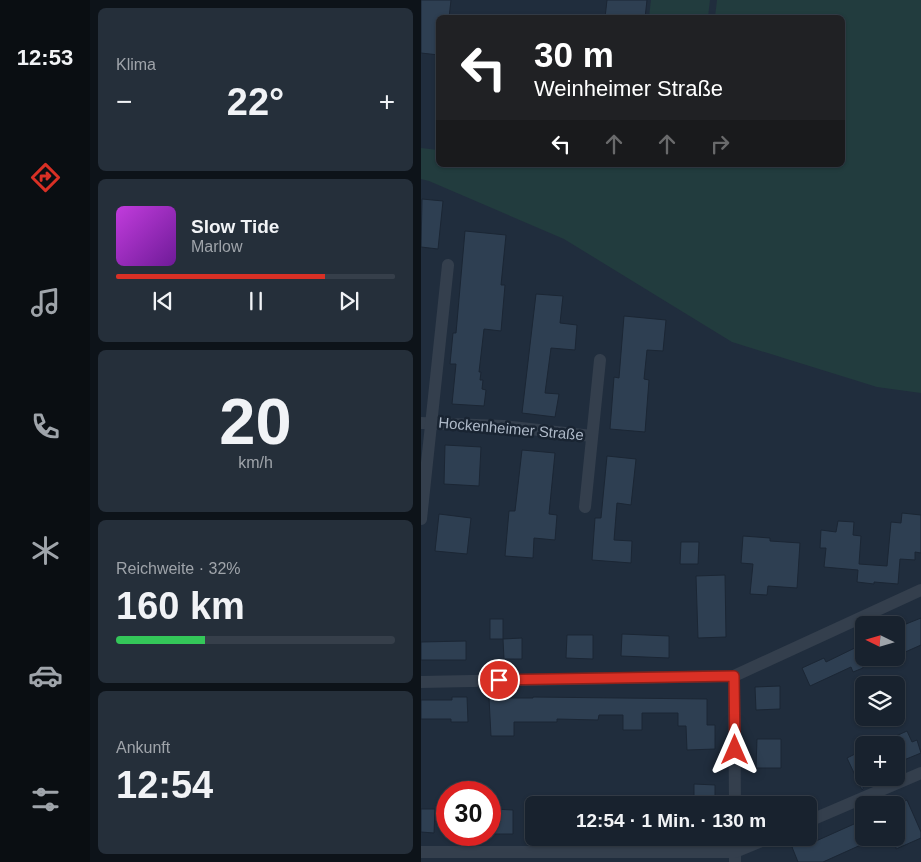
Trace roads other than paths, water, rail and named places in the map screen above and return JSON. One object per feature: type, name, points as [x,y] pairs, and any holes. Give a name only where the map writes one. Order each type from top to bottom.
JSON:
[{"type":"street","name":"Hockenheimer Straße","points":[[421,519],[426,423],[448,265]]},
{"type":"street","name":"Hockenheimer Straße","points":[[585,506],[591,436],[601,360]]},
{"type":"street","name":"Hockenheimer Straße","points":[[426,423],[504,426],[591,436]]},
{"type":"street","points":[[421,682],[734,676],[921,590]]},
{"type":"street","points":[[734,676],[735,796]]},
{"type":"street","points":[[817,818],[921,773]]},
{"type":"street","points":[[421,852],[735,857],[755,846]]}]
